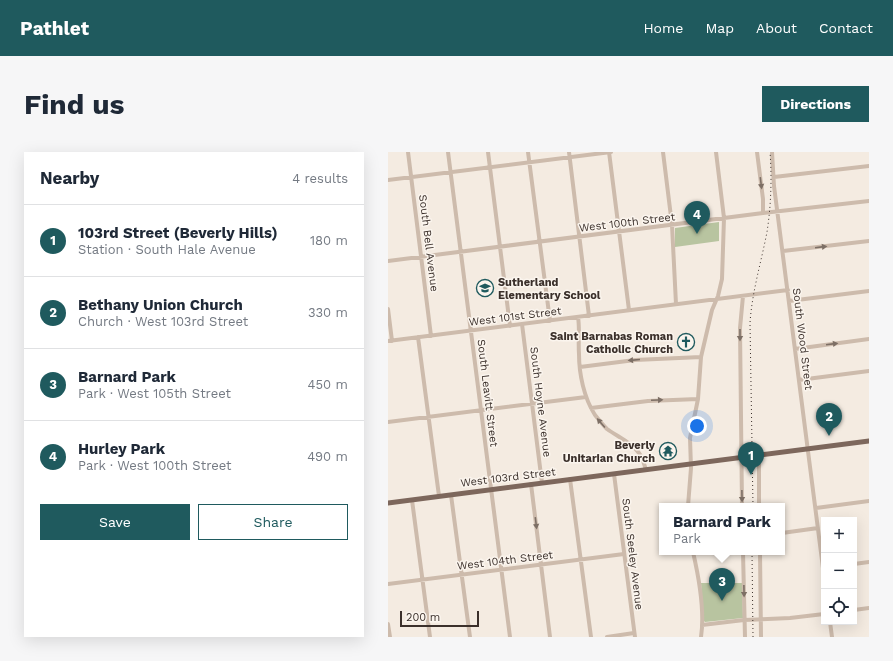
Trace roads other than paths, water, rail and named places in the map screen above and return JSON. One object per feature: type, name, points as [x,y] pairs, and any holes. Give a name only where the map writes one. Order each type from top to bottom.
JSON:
[{"type":"main road","name":"West 103rd Street","points":[[388,503],[869,442]]},
{"type":"street","name":"South Bell Avenue","points":[[408,152],[431,336]]},
{"type":"street","name":"South Leavitt Street","points":[[448,152],[510,637]]},
{"type":"street","points":[[488,152],[510,326]]},
{"type":"street","points":[[528,152],[550,321]]},
{"type":"street","points":[[569,152],[589,316]]},
{"type":"street","points":[[388,180],[610,152],[629,310]]},
{"type":"street","points":[[663,152],[672,225],[676,304]]},
{"type":"street","points":[[688,503],[691,464],[690,438],[698,399],[701,357],[712,310],[722,284],[724,218],[716,152]]},
{"type":"street","points":[[757,152],[763,200],[763,213]]},
{"type":"street","name":"South Wood Street","points":[[772,152],[778,212],[822,553]]},
{"type":"street","points":[[774,177],[869,166]]},
{"type":"street","name":"West 100th Street","points":[[388,261],[763,213],[869,201]]},
{"type":"street","points":[[783,251],[869,241]]},
{"type":"street","name":"West 101st Street","points":[[390,341],[788,290]]},
{"type":"street","points":[[789,300],[869,291]]},
{"type":"street","points":[[742,503],[740,328],[743,296]]},
{"type":"street","points":[[388,309],[390,341]]},
{"type":"street","points":[[578,317],[580,327],[580,367],[586,397],[600,422],[606,428],[635,448],[640,454],[646,470]]},
{"type":"street","name":"South Hoyne Avenue","points":[[522,324],[542,483]]},
{"type":"street","points":[[418,338],[439,496]]},
{"type":"street","points":[[795,349],[869,339]]},
{"type":"street","points":[[580,367],[635,360],[701,357]]},
{"type":"street","points":[[799,380],[869,371]]},
{"type":"street","points":[[388,422],[586,397]]},
{"type":"street","points":[[591,408],[638,402],[698,399]]},
{"type":"street","points":[[759,455],[759,503]]},
{"type":"street","name":"South Seeley Avenue","points":[[614,474],[635,635]]},
{"type":"street","points":[[570,479],[591,637]]},
{"type":"street","points":[[531,484],[550,637]]},
{"type":"street","points":[[451,495],[470,637]]},
{"type":"street","points":[[412,500],[430,637]]},
{"type":"street","points":[[816,508],[869,501]]},
{"type":"street","points":[[785,533],[818,528]]},
{"type":"street","name":"West 104th Street","points":[[388,584],[624,554]]},
{"type":"street","points":[[694,555],[702,625],[701,637]]},
{"type":"street","points":[[743,555],[745,637]]},
{"type":"street","points":[[760,555],[761,637]]},
{"type":"street","points":[[857,564],[869,562]]},
{"type":"street","points":[[857,610],[869,608]]},
{"type":"street","points":[[702,625],[744,620],[790,618],[821,614]]},
{"type":"street","points":[[388,624],[390,637]]},
{"type":"street","points":[[830,625],[832,637]]},
{"type":"street","points":[[607,637],[635,635]]},
{"type":"railway","points":[[753,503],[750,323],[755,289],[767,232],[771,192],[770,152]]},
{"type":"railway","points":[[752,555],[753,637]]},
{"type":"place","name":"Hurley Park","points":[[697,234]]},
{"type":"place","name":"Sutherland Elementary School","points":[[485,288]]},
{"type":"place","name":"Saint Barnabas Roman Catholic Church","points":[[686,342]]},
{"type":"place","name":"Bethany Union Church","points":[[829,436]]},
{"type":"place","name":"Beverly Unitarian Church","points":[[668,451]]},
{"type":"place","name":"103rd Street (Beverly Hills)","points":[[751,475]]},
{"type":"place","name":"Barnard Park","points":[[722,601]]}]
